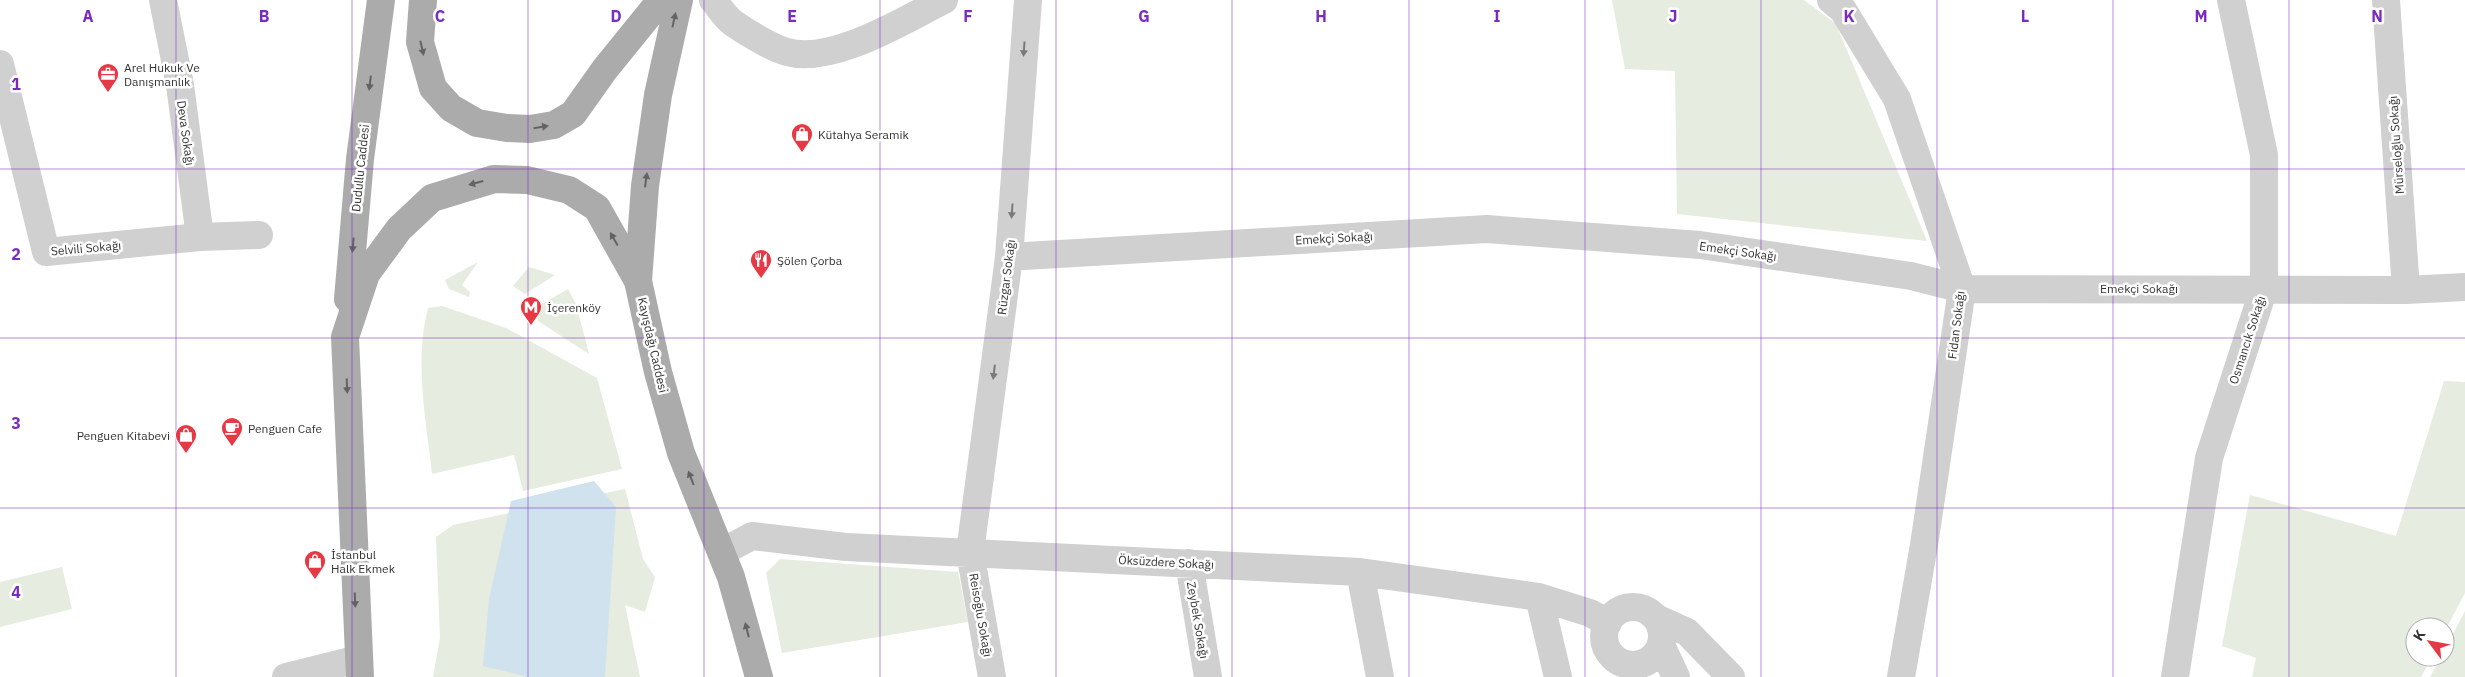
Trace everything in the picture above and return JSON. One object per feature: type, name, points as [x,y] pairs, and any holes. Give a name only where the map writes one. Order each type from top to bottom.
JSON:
[{"type":"main road","name":"Dudullu Caddesi","points":[[345,337],[360,159],[381,0]]},
{"type":"main road","points":[[423,0],[420,42],[432,88],[451,108],[477,123],[506,128],[530,129],[554,125],[573,114],[605,69],[661,0]]},
{"type":"main road","name":"Kayışdağı Caddesi","points":[[679,0],[658,95],[646,178],[638,281],[658,372],[681,454],[722,552],[746,623],[759,677]]},
{"type":"main road","points":[[359,668],[345,337],[366,274],[399,229],[432,198],[494,179],[528,180],[569,190],[596,208],[638,281]]},
{"type":"street","name":"Deva Sokağı","points":[[163,0],[180,85],[200,237]]},
{"type":"street","points":[[712,0],[732,22],[765,41],[787,52],[815,54],[858,43],[944,0]]},
{"type":"street","name":"Rüzgar Sokağı","points":[[970,552],[1009,257],[1028,0]]},
{"type":"street","name":"Fidan Sokağı","points":[[1831,0],[1843,10],[1897,98],[1962,289],[1924,545],[1901,677]]},
{"type":"street","name":"Osmancık Sokağı","points":[[2175,677],[2209,458],[2264,288],[2264,155],[2231,0]]},
{"type":"street","name":"Mürseloğlu Sokağı","points":[[2386,0],[2406,290]]},
{"type":"street","name":"Selvili Sokağı","points":[[0,64],[46,252],[200,237],[259,235]]},
{"type":"street","name":"Emekçi Sokağı","points":[[1009,257],[1487,229],[1700,245],[1911,276],[1962,289],[2264,288],[2406,290],[2465,287]]},
{"type":"street","name":"Öksüzdere Sokağı","points":[[722,552],[752,536],[846,547],[1360,572],[1539,598],[1590,613],[1608,623]]},
{"type":"street","name":"Reisoğlu Sokağı","points":[[970,552],[992,677]]},
{"type":"street","name":"Zeybek Sokağı","points":[[1189,563],[1208,677]]},
{"type":"street","points":[[1360,572],[1380,677]]},
{"type":"street","points":[[1539,598],[1558,677]]},
{"type":"street","points":[[1661,645],[1649,660],[1630,665],[1629,670],[1608,650],[1605,641],[1608,623],[1621,610],[1630,608],[1649,611],[1661,626],[1661,645],[1676,677]]},
{"type":"street","points":[[1656,618],[1687,632],[1731,677]]},
{"type":"street","points":[[286,677],[359,668]]},
{"type":"shaded area","points":[[1612,0],[1804,0],[1836,24],[1927,241],[1677,214],[1675,71],[1625,69]]},
{"type":"shaded area","points":[[478,262],[462,285],[470,292],[469,297],[449,289],[445,280]]},
{"type":"shaded area","points":[[529,267],[555,275],[525,294],[513,286]]},
{"type":"shaded area","points":[[568,289],[576,304],[589,354],[538,321],[537,307]]},
{"type":"shaded area","points":[[442,306],[506,328],[597,378],[622,469],[523,491],[514,455],[432,474],[422,391],[422,349],[428,308]]},
{"type":"shaded area","points":[[2444,381],[2465,382],[2465,593],[2452,617],[2405,617],[2405,667],[2426,667],[2421,677],[2252,677],[2256,658],[2222,646],[2250,495],[2396,536]]},
{"type":"shaded area","points":[[625,489],[643,559],[655,577],[645,612],[625,605],[640,677],[433,677],[440,638],[436,537],[453,525]]},
{"type":"shaded area","points":[[780,559],[958,572],[968,622],[782,653],[766,573]]},
{"type":"shaded area","points":[[62,567],[72,609],[0,627],[0,582]]},
{"type":"shaded area","points":[[2465,611],[2465,677],[2430,677],[2436,667],[2455,667],[2455,630]]},
{"type":"water","points":[[594,481],[616,507],[605,677],[528,677],[483,666],[489,599],[511,501]]},
{"type":"place","name":"Arel Hukuk Ve Danışmanlık","points":[[108,93]]},
{"type":"place","name":"Kütahya Seramik","points":[[802,153]]},
{"type":"place","name":"Şölen Çorba","points":[[761,279]]},
{"type":"place","name":"İçerenköy","points":[[531,326]]},
{"type":"place","name":"Penguen Cafe","points":[[232,447]]},
{"type":"place","name":"Penguen Kitabevi","points":[[186,454]]},
{"type":"place","name":"İstanbul Halk Ekmek","points":[[315,580]]}]
